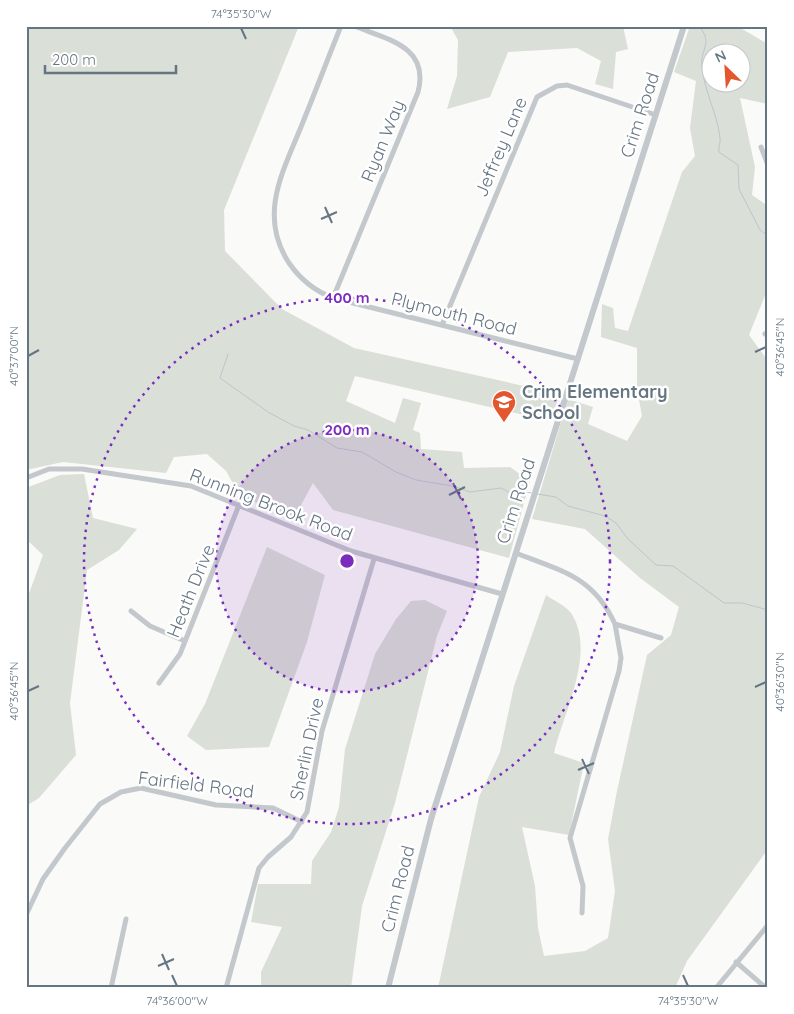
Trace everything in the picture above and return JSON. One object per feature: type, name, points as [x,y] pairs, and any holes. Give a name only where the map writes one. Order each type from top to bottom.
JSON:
[{"type":"street","name":"Plymouth Road","points":[[341,26],[282,175],[274,208],[275,232],[285,256],[295,271],[308,284],[333,298],[578,359]]},
{"type":"street","name":"Ryan Way","points":[[333,298],[418,92],[420,78],[418,66],[409,50],[354,26]]},
{"type":"street","name":"Crim Road","points":[[388,988],[431,818],[684,26]]},
{"type":"street","name":"Jeffrey Lane","points":[[442,325],[537,97],[556,86],[567,85],[656,115]]},
{"type":"street","points":[[761,146],[768,165]]},
{"type":"street","name":"Running Brook Road","points":[[26,478],[60,468],[94,470],[191,486],[374,559],[502,594]]},
{"type":"street","name":"Heath Drive","points":[[159,683],[176,660],[185,641],[239,505]]},
{"type":"street","points":[[516,553],[581,581],[593,590],[604,603],[615,624],[621,658],[619,671],[570,838],[572,852],[583,886],[582,913]]},
{"type":"street","name":"Sherlin Drive","points":[[226,988],[259,868],[268,857],[291,837],[302,822],[312,795],[322,731],[374,559]]},
{"type":"street","points":[[130,611],[150,626],[185,641]]},
{"type":"street","points":[[615,624],[661,638]]},
{"type":"street","name":"Fairfield Road","points":[[26,915],[43,879],[65,848],[100,804],[122,792],[141,788],[216,805],[273,808],[302,822]]},
{"type":"street","points":[[111,988],[126,919]]},
{"type":"street","points":[[716,988],[768,926]]},
{"type":"street","points":[[736,962],[766,988]]},
{"type":"shaded area","points":[[28,26],[299,26],[224,210],[225,251],[282,309],[354,348],[560,394],[550,421],[355,376],[346,401],[395,423],[403,398],[421,403],[413,430],[420,433],[421,449],[462,452],[464,468],[510,467],[530,481],[509,558],[333,510],[313,483],[294,518],[240,496],[226,471],[207,454],[174,457],[166,473],[63,462],[26,470],[26,33]]},
{"type":"shaded area","points":[[450,26],[623,26],[628,49],[616,52],[613,89],[595,84],[601,61],[577,48],[508,52],[490,97],[447,109],[457,76],[458,40]]},
{"type":"shaded area","points":[[690,26],[737,26],[768,44],[768,104],[740,98],[755,167],[752,195],[768,206],[768,293],[766,293],[749,335],[768,361],[768,849],[687,961],[675,988],[438,988],[479,797],[500,752],[514,686],[546,595],[569,610],[578,629],[581,646],[576,683],[554,753],[584,763],[569,835],[522,827],[535,886],[538,928],[544,956],[585,951],[608,938],[615,891],[608,839],[617,791],[647,655],[671,635],[679,607],[640,578],[585,529],[532,519],[568,399],[593,407],[588,424],[627,441],[642,416],[637,389],[637,348],[601,337],[602,304],[613,308],[615,328],[628,331],[682,172],[695,156],[690,128],[696,81],[674,72]]},
{"type":"shaded area","points":[[84,474],[93,518],[137,529],[119,550],[87,570],[70,703],[76,755],[39,798],[26,806],[26,602],[43,555],[26,539],[26,488],[60,475]]},
{"type":"shaded area","points":[[267,547],[325,575],[307,642],[269,747],[206,750],[187,736],[205,704]]},
{"type":"shaded area","points":[[425,600],[447,611],[437,636],[395,803],[362,906],[351,988],[261,988],[261,972],[282,927],[251,922],[258,884],[311,884],[312,861],[331,832],[339,807],[345,749],[375,654],[396,619],[411,601]]},
{"type":"waterway","points":[[699,26],[706,37],[702,60],[703,75],[718,128],[720,139],[719,152],[738,165],[739,189],[760,230],[768,236]]},
{"type":"waterway","points":[[228,354],[220,378],[268,412],[294,426],[308,430],[337,448],[362,452],[396,472],[416,480],[453,486],[470,492],[501,488],[511,493],[521,491],[531,493]]},
{"type":"waterway","points":[[537,494],[556,497],[568,506],[605,516],[616,523],[628,539],[656,565],[673,566],[724,603],[742,603],[768,610]]},
{"type":"place","name":"Crim Elementary School","points":[[504,423]]}]
